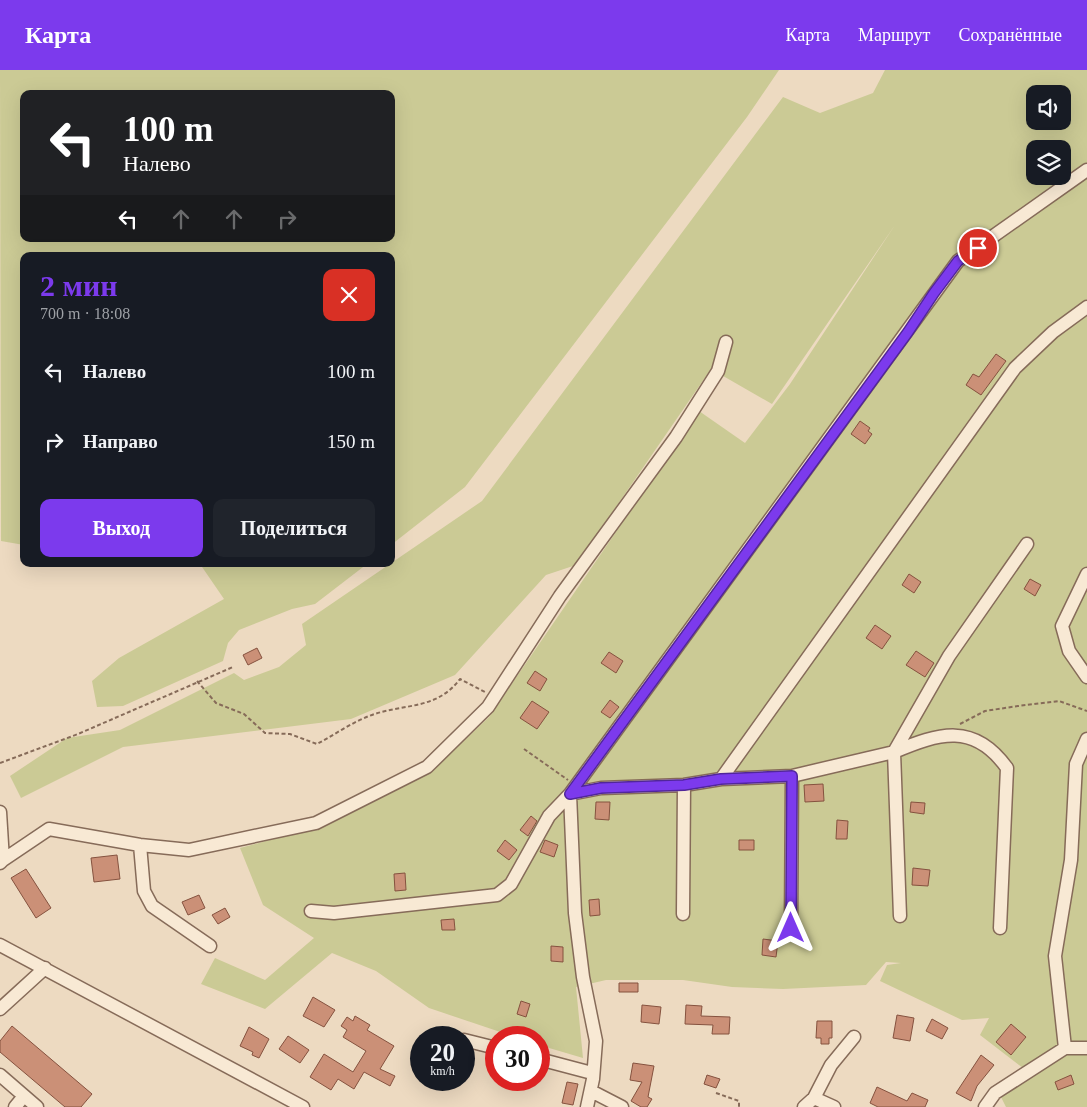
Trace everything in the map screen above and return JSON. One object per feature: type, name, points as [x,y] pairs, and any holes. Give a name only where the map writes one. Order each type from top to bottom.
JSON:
[{"type":"street","points":[[311,911],[334,913],[497,895],[511,884],[549,816],[573,789],[958,261],[1087,170]]},
{"type":"street","points":[[721,779],[1015,368],[1053,332],[1087,307]]},
{"type":"street","points":[[2,862],[49,829],[140,845],[189,850],[316,823],[427,767],[488,707],[560,596],[676,437],[718,371],[726,342]]},
{"type":"street","points":[[900,916],[894,752],[949,656],[1026,544]]},
{"type":"street","points":[[1087,574],[1062,626],[1069,651],[1087,677]]},
{"type":"street","points":[[573,789],[684,785],[721,779],[792,776],[894,752],[928,738],[953,734],[979,742],[998,756],[1007,768],[1000,928]]},
{"type":"street","points":[[1065,1048],[1055,956],[1071,860],[1076,764],[1087,739]]},
{"type":"street","points":[[791,928],[792,776]]},
{"type":"street","points":[[683,914],[684,785]]},
{"type":"street","points":[[573,789],[575,913],[583,977],[596,1041],[591,1091],[587,1107]]},
{"type":"street","points":[[0,812],[2,862]]},
{"type":"street","points":[[140,845],[144,891],[152,906],[210,946]]},
{"type":"street","points":[[0,944],[303,1107]]},
{"type":"street","points":[[0,1009],[44,968]]},
{"type":"street","points":[[804,1107],[814,1098],[831,1066],[854,1037]]},
{"type":"street","points":[[985,1107],[995,1092],[1065,1048],[1087,1048]]},
{"type":"street","points":[[550,1062],[592,1073]]},
{"type":"street","points":[[0,1075],[37,1107]]},
{"type":"street","points":[[591,1091],[622,1107]]},
{"type":"street","points":[[15,1107],[24,1096]]},
{"type":"street","points":[[814,1098],[834,1107]]},
{"type":"path","points":[[0,763],[78,734],[233,667]]},
{"type":"path","points":[[197,681],[216,703],[244,714],[265,733],[290,734],[317,744],[369,716],[435,700],[451,692],[460,679],[494,697]]},
{"type":"path","points":[[956,726],[985,711],[1018,706],[1059,702],[1087,711]]},
{"type":"path","points":[[524,749],[573,789]]},
{"type":"path","points":[[716,1093],[739,1101],[739,1107]]},
{"type":"shaded area","points":[[0,70],[779,70],[747,117],[465,487],[395,542],[395,252],[20,252],[20,544],[1,541]]},
{"type":"shaded area","points":[[885,70],[1087,70],[1087,1107],[1006,1107],[1001,1097],[1023,1068],[980,1035],[989,1018],[962,1020],[880,981],[887,965],[901,963],[886,962],[866,985],[783,989],[732,987],[683,980],[606,980],[576,987],[583,1058],[550,1048],[550,1026],[485,1027],[429,1008],[376,971],[332,953],[265,1009],[201,984],[215,958],[265,980],[314,938],[263,905],[240,848],[307,830],[431,772],[489,717],[699,411],[745,443],[790,384],[895,225],[772,404],[711,369],[576,565],[546,575],[455,675],[351,719],[123,747],[21,798],[10,776],[67,738],[120,730],[234,673],[244,680],[279,667],[306,645],[302,624],[385,567],[395,567],[395,560],[482,501],[783,97],[820,113],[873,93]]},
{"type":"shaded area","points":[[202,567],[363,567],[315,604],[292,609],[239,630],[228,643],[223,661],[123,706],[97,707],[92,681],[119,658],[224,599]]},
{"type":"building","points":[[996,354],[1006,361],[981,395],[966,385],[973,374],[979,377]]},
{"type":"building","points":[[860,421],[870,428],[868,431],[872,434],[865,444],[851,434]]},
{"type":"building","points":[[909,574],[921,582],[914,593],[902,585]]},
{"type":"building","points":[[1030,579],[1041,585],[1035,596],[1024,589]]},
{"type":"building","points":[[875,625],[891,636],[882,649],[866,638]]},
{"type":"building","points":[[257,648],[262,658],[248,665],[243,655]]},
{"type":"building","points":[[916,651],[934,663],[925,677],[906,665]]},
{"type":"building","points":[[609,652],[623,661],[616,673],[601,663]]},
{"type":"building","points":[[535,671],[547,679],[540,691],[527,683]]},
{"type":"building","points":[[610,700],[619,707],[610,718],[601,712]]},
{"type":"building","points":[[532,701],[549,712],[537,729],[520,718]]},
{"type":"building","points":[[823,784],[824,801],[805,802],[804,785]]},
{"type":"building","points":[[596,802],[610,802],[609,820],[595,819]]},
{"type":"building","points":[[911,802],[925,803],[924,814],[910,812]]},
{"type":"building","points":[[531,816],[537,821],[528,836],[520,830]]},
{"type":"building","points":[[837,820],[848,821],[847,839],[836,839]]},
{"type":"building","points":[[505,840],[517,850],[509,860],[497,851]]},
{"type":"building","points":[[545,840],[558,845],[554,857],[540,852]]},
{"type":"building","points":[[739,840],[754,840],[754,850],[739,850]]},
{"type":"building","points":[[117,855],[120,879],[94,882],[91,858]]},
{"type":"building","points":[[913,868],[930,870],[928,886],[912,885]]},
{"type":"building","points":[[26,869],[51,908],[36,918],[11,878]]},
{"type":"building","points":[[405,873],[406,890],[395,891],[394,874]]},
{"type":"building","points":[[199,895],[205,908],[188,915],[182,902]]},
{"type":"building","points":[[599,899],[600,915],[590,916],[589,900]]},
{"type":"building","points":[[225,908],[230,917],[218,924],[212,915]]},
{"type":"building","points":[[454,919],[455,930],[442,930],[441,920]]},
{"type":"building","points":[[763,939],[778,941],[776,957],[762,955]]},
{"type":"building","points":[[551,946],[563,947],[563,962],[551,961]]},
{"type":"building","points":[[619,983],[638,983],[638,992],[619,992]]},
{"type":"building","points":[[313,997],[335,1010],[324,1027],[303,1016]]},
{"type":"building","points":[[521,1001],[530,1004],[526,1017],[517,1014]]},
{"type":"building","points":[[642,1005],[661,1007],[659,1024],[641,1022]]},
{"type":"building","points":[[686,1005],[702,1006],[701,1016],[730,1017],[729,1034],[712,1034],[713,1025],[685,1024]]},
{"type":"building","points":[[897,1015],[914,1018],[910,1041],[893,1038]]},
{"type":"building","points":[[355,1016],[370,1025],[367,1030],[394,1046],[380,1069],[395,1076],[390,1086],[364,1072],[354,1089],[338,1079],[331,1090],[310,1077],[324,1054],[353,1072],[366,1051],[343,1037],[347,1030],[341,1026],[347,1017],[353,1021]]},
{"type":"building","points":[[932,1019],[948,1028],[942,1039],[926,1031]]},
{"type":"building","points":[[817,1021],[832,1021],[832,1038],[829,1038],[829,1044],[821,1044],[821,1038],[816,1038]]},
{"type":"building","points":[[1011,1024],[1026,1037],[1011,1055],[996,1042]]},
{"type":"building","points":[[12,1026],[92,1094],[81,1107],[65,1107],[0,1052],[0,1041]]},
{"type":"building","points":[[249,1027],[269,1039],[259,1058],[252,1055],[253,1052],[240,1046]]},
{"type":"building","points":[[288,1036],[309,1050],[300,1063],[279,1049]]},
{"type":"building","points":[[981,1055],[994,1065],[977,1086],[971,1101],[956,1093]]},
{"type":"building","points":[[633,1063],[654,1066],[648,1097],[652,1099],[647,1107],[641,1107],[631,1101],[642,1082],[630,1080]]},
{"type":"building","points":[[707,1075],[720,1079],[716,1088],[704,1084]]},
{"type":"building","points":[[1071,1075],[1074,1084],[1058,1090],[1055,1082]]},
{"type":"building","points":[[567,1082],[578,1084],[573,1105],[562,1103]]},
{"type":"building","points":[[877,1087],[907,1101],[912,1093],[928,1100],[925,1107],[878,1107],[870,1103]]},
{"type":"route","points":[[791,928],[792,776],[721,779],[684,785],[601,788],[570,794],[908,332],[934,293],[958,261],[978,248]]}]
